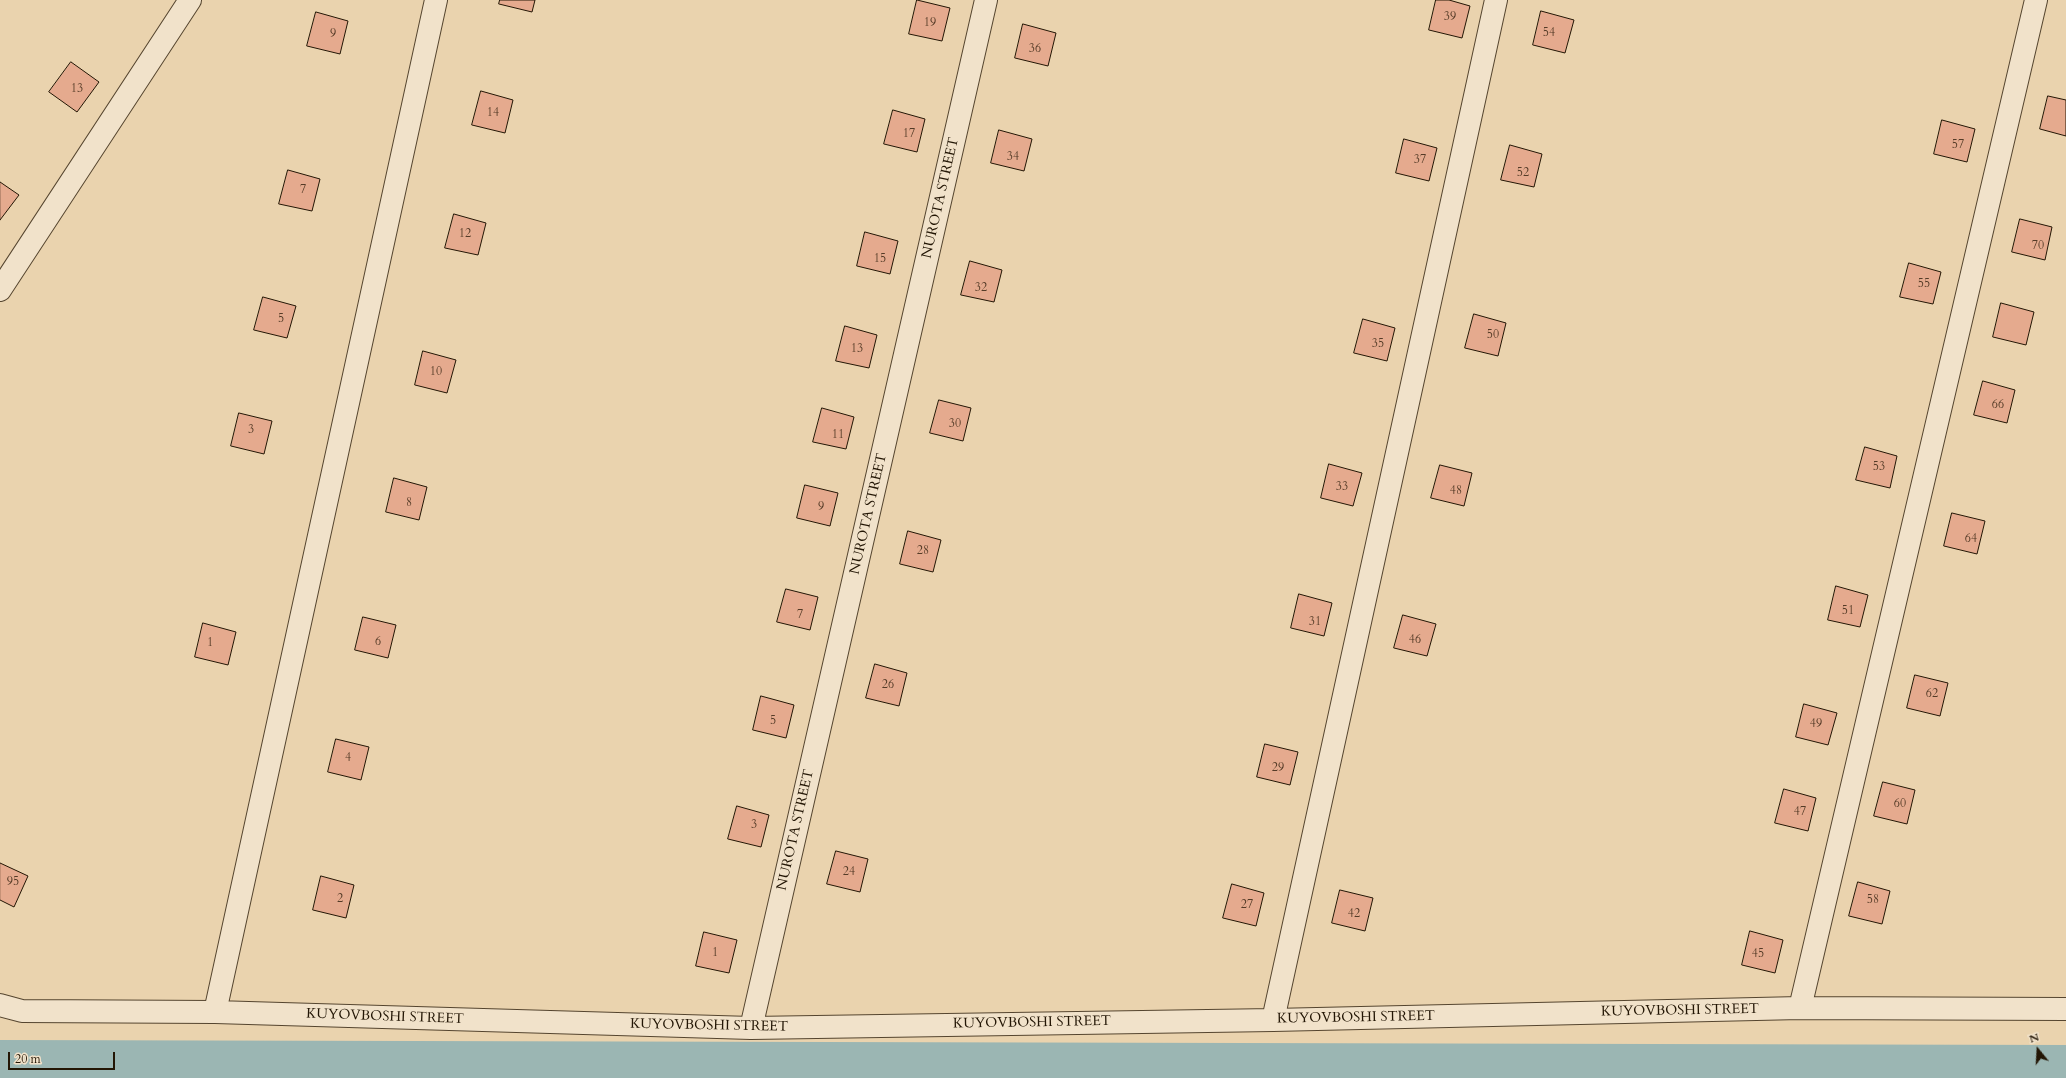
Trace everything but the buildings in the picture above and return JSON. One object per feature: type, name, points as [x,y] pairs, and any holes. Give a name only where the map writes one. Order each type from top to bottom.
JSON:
[{"type":"street","points":[[0,290],[190,0]]},
{"type":"street","points":[[215,1012],[436,0]]},
{"type":"street","name":"NUROTA STREET","points":[[751,1028],[986,0]]},
{"type":"street","points":[[1273,1020],[1496,0]]},
{"type":"street","points":[[1800,1008],[2036,0]]},
{"type":"street","name":"KUYOVBOSHI STREET","points":[[0,1005],[22,1011],[215,1012],[751,1028],[1273,1020],[1800,1008],[2066,1009]]},
{"type":"waterway","points":[[0,1059],[2066,1064]]}]
